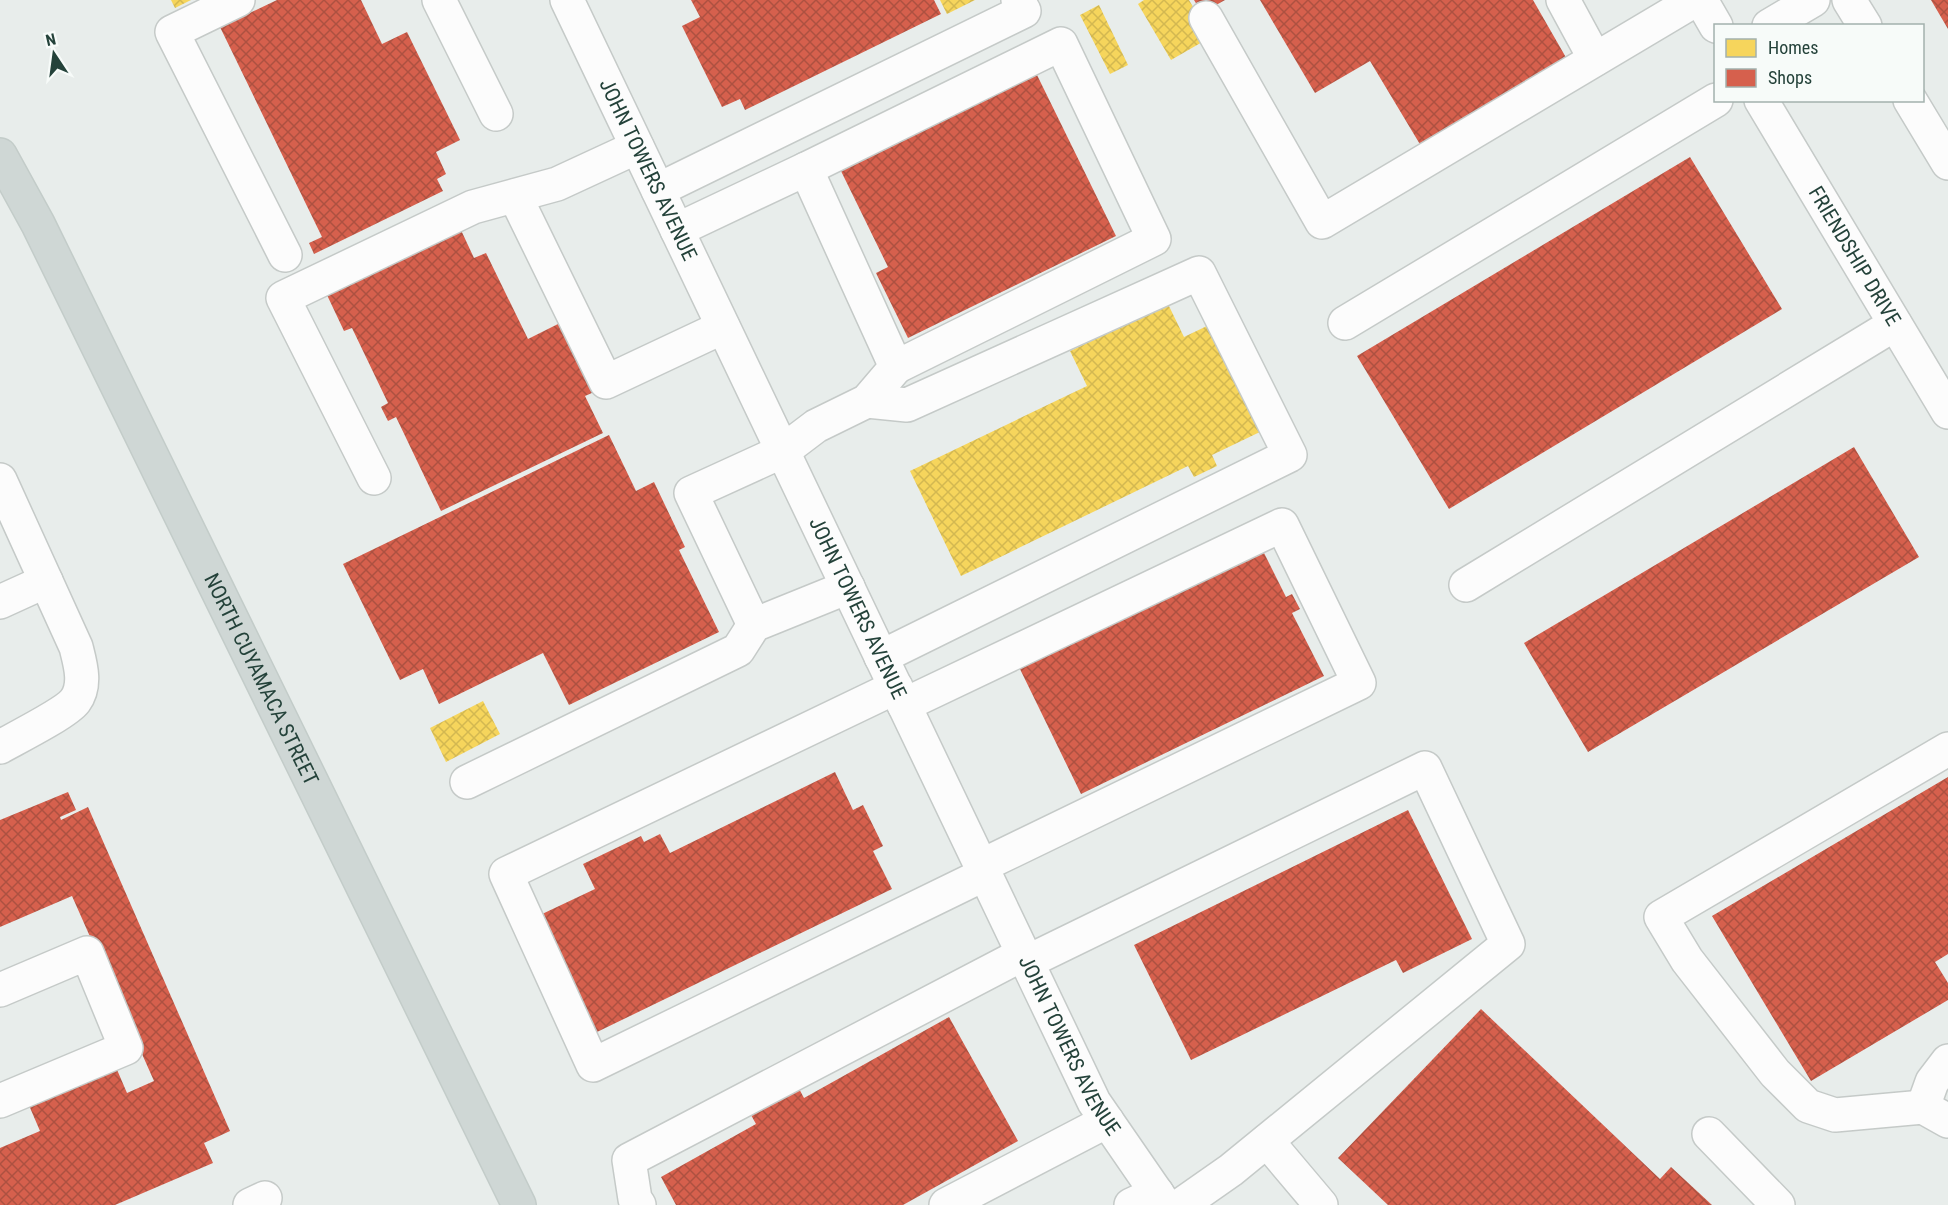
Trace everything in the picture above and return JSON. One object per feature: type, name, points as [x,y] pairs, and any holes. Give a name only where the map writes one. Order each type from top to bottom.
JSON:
[{"type":"main road","name":"NORTH CUYAMACA STREET","points":[[0,155],[38,224],[519,1205]]},
{"type":"street","points":[[238,0],[172,32],[285,255]]},
{"type":"street","points":[[439,0],[496,114]]},
{"type":"street","points":[[658,190],[1024,11],[1018,0]]},
{"type":"street","points":[[1563,0],[1595,59]]},
{"type":"street","points":[[1206,18],[1322,222],[1695,0]]},
{"type":"street","points":[[1701,0],[1715,24]]},
{"type":"street","points":[[1772,24],[1813,0]]},
{"type":"street","points":[[1849,0],[1864,24]]},
{"type":"street","name":"JOHN TOWERS AVENUE","points":[[571,1],[637,147],[1094,1102],[1158,1202]]},
{"type":"street","points":[[677,230],[1061,44],[1154,239],[896,367],[867,401],[816,426],[783,451],[691,493],[754,625]]},
{"type":"street","points":[[1345,323],[1714,101]]},
{"type":"street","name":"FRIENDSHIP DRIVE","points":[[1762,102],[1895,324],[1946,402]]},
{"type":"street","points":[[1911,102],[1948,163]]},
{"type":"street","points":[[374,478],[284,298],[474,207],[557,184],[637,147]]},
{"type":"street","points":[[806,169],[896,367]]},
{"type":"street","points":[[515,196],[606,382],[723,327]]},
{"type":"street","points":[[867,401],[907,405],[1199,273],[1290,455],[881,657]]},
{"type":"street","points":[[1466,585],[1895,324]]},
{"type":"street","points":[[0,480],[76,647],[82,670],[80,688],[75,700],[0,747]]},
{"type":"street","points":[[1282,525],[1359,683],[983,870],[593,1065],[506,874],[1282,525]]},
{"type":"street","points":[[0,602],[46,581]]},
{"type":"street","points":[[467,782],[738,650],[754,625],[848,587]]},
{"type":"street","points":[[1948,749],[1661,917],[1694,968],[1775,1073],[1808,1106],[1835,1115],[1936,1114],[1932,1082],[1948,1061]]},
{"type":"street","points":[[639,1205],[635,1199],[629,1160],[1025,958],[1425,768],[1508,944],[1231,1170],[1158,1202]]},
{"type":"street","points":[[0,990],[87,952],[126,1048],[0,1101]]},
{"type":"street","points":[[946,1205],[1107,1121]]},
{"type":"street","points":[[1709,1134],[1778,1205]]},
{"type":"street","points":[[1267,1141],[1321,1205]]},
{"type":"building: Homes","points":[[171,0],[191,0],[175,8]]},
{"type":"building: Homes","points":[[940,0],[975,0],[947,14]]},
{"type":"building: Homes","points":[[1144,0],[1189,0],[1211,37],[1171,60],[1138,4]]},
{"type":"building: Homes","points":[[1099,5],[1128,65],[1110,74],[1080,15]]},
{"type":"building: Homes","points":[[1168,304],[1184,337],[1209,325],[1262,431],[1212,455],[1217,466],[1194,477],[1188,466],[961,576],[910,471],[1087,386],[1070,351]]},
{"type":"building: Homes","points":[[483,701],[500,734],[446,762],[430,728]]},
{"type":"building: Shops","points":[[277,0],[361,0],[382,44],[407,32],[460,140],[436,152],[446,174],[437,179],[443,191],[314,254],[309,243],[322,237],[220,27]]},
{"type":"building: Shops","points":[[691,0],[934,0],[941,14],[745,110],[740,99],[722,107],[682,26],[700,17]]},
{"type":"building: Shops","points":[[1194,0],[1225,0],[1202,13]]},
{"type":"building: Shops","points":[[1260,0],[1533,0],[1568,61],[1421,146],[1370,61],[1315,93]]},
{"type":"building: Shops","points":[[1931,0],[1948,0],[1948,29]]},
{"type":"building: Shops","points":[[1037,75],[1116,236],[908,338],[876,273],[888,267],[841,171]]},
{"type":"building: Shops","points":[[1690,157],[1782,309],[1449,509],[1357,356]]},
{"type":"building: Shops","points":[[460,228],[474,258],[486,253],[528,339],[560,323],[594,392],[585,396],[603,433],[441,511],[396,417],[388,421],[381,407],[388,403],[352,328],[344,331],[327,295]]},
{"type":"building: Shops","points":[[609,435],[636,491],[654,482],[685,547],[679,550],[719,632],[569,705],[543,653],[439,704],[423,669],[400,680],[343,564]]},
{"type":"building: Shops","points":[[1854,447],[1919,557],[1588,752],[1524,643]]},
{"type":"building: Shops","points":[[1262,549],[1286,597],[1292,594],[1300,609],[1292,613],[1324,676],[1081,794],[1019,667]]},
{"type":"building: Shops","points":[[835,772],[853,810],[863,805],[883,846],[873,851],[892,889],[597,1032],[540,915],[595,889],[583,864],[641,836],[644,842],[660,834],[670,853]]},
{"type":"building: Shops","points":[[1948,777],[1948,954],[1935,962],[1948,983],[1948,1000],[1811,1081],[1712,916]]},
{"type":"building: Shops","points":[[68,792],[76,810],[60,817],[61,820],[88,807],[230,1131],[204,1143],[213,1163],[115,1205],[0,1205],[0,1148],[40,1131],[28,1103],[115,1065],[127,1093],[154,1081],[72,896],[0,927],[0,820]]},
{"type":"building: Shops","points":[[1408,810],[1472,939],[1403,973],[1396,960],[1191,1060],[1134,945]]},
{"type":"building: Shops","points":[[1481,1009],[1660,1179],[1671,1167],[1712,1205],[1388,1205],[1338,1158]]},
{"type":"building: Shops","points":[[949,1017],[1018,1141],[903,1205],[676,1205],[661,1177],[756,1124],[741,1097],[789,1070],[804,1098]]}]
